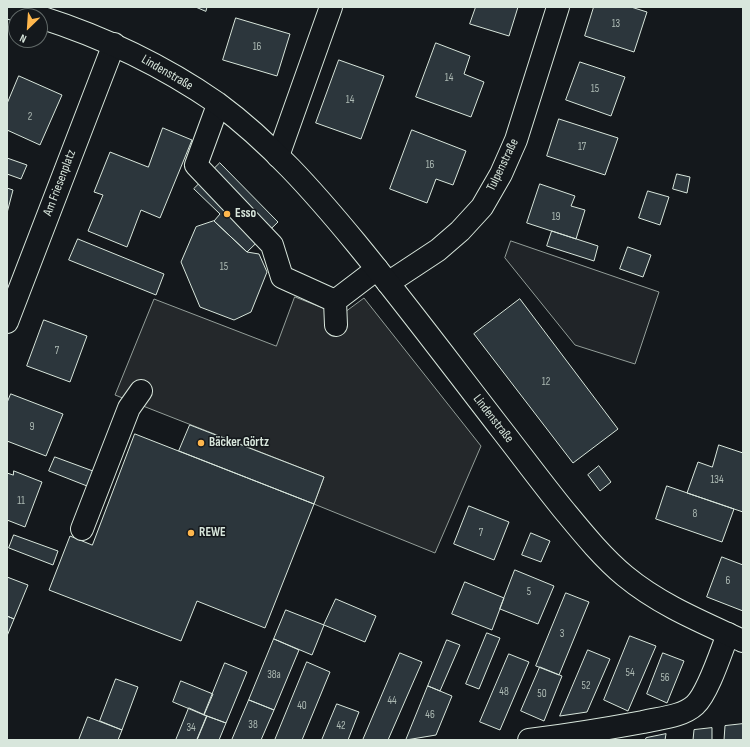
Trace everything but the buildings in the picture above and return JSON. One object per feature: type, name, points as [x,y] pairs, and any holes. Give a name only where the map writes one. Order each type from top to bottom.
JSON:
[{"type":"street","points":[[278,156],[331,7]]},
{"type":"street","name":"Tulpenstraße","points":[[335,301],[438,250],[460,231],[482,207],[501,174],[516,140],[558,7]]},
{"type":"street","name":"Lindenstraße","points":[[48,20],[114,44],[152,63],[184,81],[218,105],[254,134],[311,190],[383,276],[547,489],[579,529],[605,557],[625,576],[656,598],[735,637]]},
{"type":"street","name":"Am Friesenplatz","points":[[7,322],[12,291],[114,44]]},
{"type":"street","points":[[218,105],[196,165],[272,245],[282,277],[335,301],[336,325]]},
{"type":"street","points":[[82,529],[129,408],[141,391]]},
{"type":"street","points":[[529,740],[594,731],[676,715],[689,710],[696,705],[703,694],[715,668],[735,637]]},
{"type":"shaded area","points":[[511,241],[659,292],[635,364],[575,345],[505,258]]},
{"type":"shaded area","points":[[295,297],[341,315],[364,298],[481,446],[435,553],[314,504],[324,477],[115,395],[154,299],[276,346]]},
{"type":"place","name":"Esso","points":[[227,214]]},
{"type":"place","name":"Bäcker Görtz","points":[[201,443]]},
{"type":"place","name":"REWE","points":[[191,533]]}]
